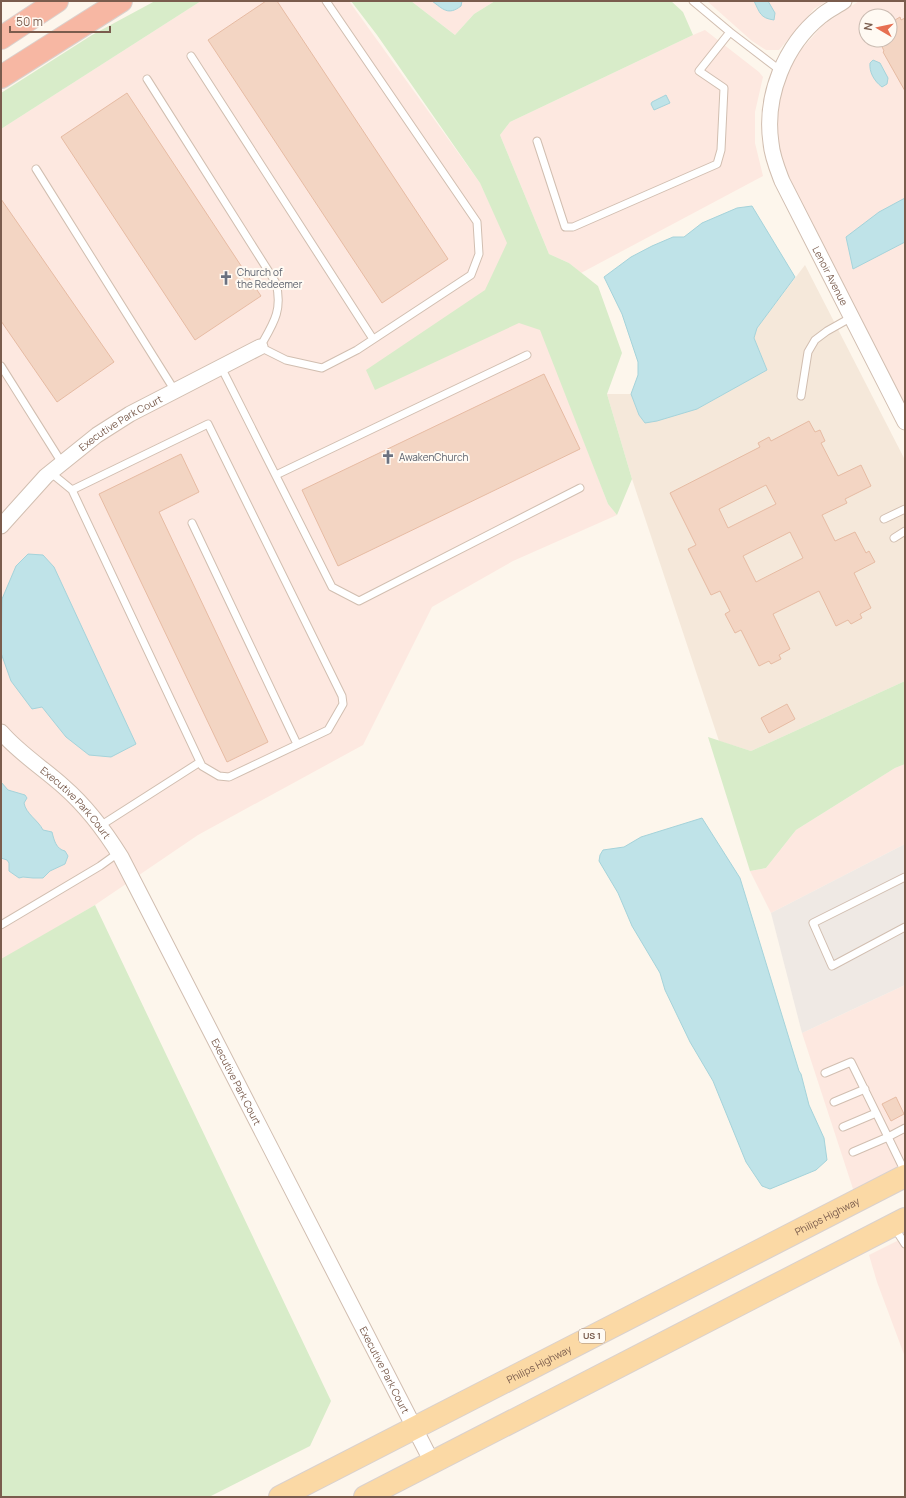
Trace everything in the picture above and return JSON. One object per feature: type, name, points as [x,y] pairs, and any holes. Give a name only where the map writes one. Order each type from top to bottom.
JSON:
[{"type":"highway","points":[[1,38],[57,1]]},
{"type":"highway","points":[[1,77],[121,1]]},
{"type":"highway","points":[[92,20],[134,1]]},
{"type":"main road","name":"Philips Highway","points":[[280,1497],[905,1176]]},
{"type":"main road","points":[[365,1497],[899,1223]]},
{"type":"street","name":"Lenoir Avenue","points":[[844,1],[821,15],[806,30],[793,48],[781,70],[774,88],[770,142],[774,160],[782,181],[905,422]]},
{"type":"street","name":"Executive Park Court","points":[[1,526],[56,468],[97,435],[130,414],[260,347]]},
{"type":"street","name":"Executive Park Court","points":[[3,738],[38,764],[86,808],[118,853],[432,1462]]},
{"type":"lane","points":[[147,79],[276,283],[279,295],[277,316],[260,347],[286,360],[322,368],[357,350],[471,274],[479,254],[477,222],[326,1]]},
{"type":"lane","points":[[693,1],[730,32],[781,70]]},
{"type":"lane","points":[[538,141],[566,227],[574,227],[717,164],[722,150],[724,88],[699,71],[730,32]]},
{"type":"lane","points":[[191,56],[373,339]]},
{"type":"lane","points":[[36,169],[175,391]]},
{"type":"lane","points":[[801,396],[808,352],[815,340],[827,331],[852,317]]},
{"type":"lane","points":[[276,475],[527,355]]},
{"type":"lane","points":[[1,366],[56,468],[72,490],[202,766],[219,776],[229,777],[328,730],[343,704],[342,696],[208,424],[72,490]]},
{"type":"lane","points":[[221,367],[332,587],[359,601],[580,488]]},
{"type":"lane","points":[[884,519],[905,509]]},
{"type":"lane","points":[[192,523],[297,744]]},
{"type":"lane","points":[[894,538],[905,531]]},
{"type":"lane","points":[[100,826],[200,762]]},
{"type":"lane","points":[[1,925],[100,866],[118,853]]},
{"type":"lane","points":[[905,877],[813,923],[832,966],[905,927]]},
{"type":"lane","points":[[825,1073],[851,1062],[905,1172]]},
{"type":"lane","points":[[834,1102],[865,1089]]},
{"type":"lane","points":[[843,1127],[876,1113]]},
{"type":"lane","points":[[853,1152],[905,1128]]},
{"type":"lane","points":[[899,1223],[905,1244]]},
{"type":"shaded area","points":[[201,1],[349,1],[480,183],[508,243],[608,504],[617,515],[513,561],[432,607],[363,745],[198,835],[95,905],[1,960],[1,129]]},
{"type":"shaded area","points":[[411,1],[495,1],[474,14],[455,35]]},
{"type":"shaded area","points":[[707,1],[827,1],[814,9],[779,50],[766,50],[752,41]]},
{"type":"shaded area","points":[[859,1],[905,1],[905,404],[784,170],[776,133],[777,106],[787,73],[800,51],[823,25]]},
{"type":"shaded area","points":[[705,30],[759,72],[763,77],[755,112],[755,143],[763,176],[581,273],[569,263],[549,254],[500,135],[510,122]]},
{"type":"shaded area","points":[[805,265],[905,460],[905,681],[751,751],[719,741],[632,479],[607,394],[631,394],[639,415],[645,422],[657,421],[697,409],[767,370],[754,338],[757,328]]},
{"type":"shaded area","points":[[905,764],[905,844],[771,913],[750,871],[766,868],[796,830],[895,768]]},
{"type":"shaded area","points":[[905,844],[905,985],[802,1033],[771,913]]},
{"type":"shaded area","points":[[905,985],[905,1165],[854,1192],[802,1033]]},
{"type":"shaded area","points":[[905,1237],[905,1357],[877,1282],[869,1255]]},
{"type":"green space","points":[[155,1],[201,1],[1,129],[1,93],[92,35]]},
{"type":"green space","points":[[351,1],[411,1],[455,35],[474,14],[495,1],[671,1],[683,12],[693,35],[510,122],[500,135],[549,254],[569,263],[598,286],[622,353],[607,394],[632,479],[617,515],[608,504],[540,330],[519,323],[375,390],[366,370],[485,290],[507,243],[480,183],[377,35]]},
{"type":"green space","points":[[905,681],[905,764],[895,768],[796,830],[766,868],[750,871],[708,737],[751,751]]},
{"type":"green space","points":[[95,905],[331,1401],[310,1446],[209,1497],[1,1497],[1,959]]},
{"type":"water","points":[[432,1],[462,1],[461,6],[453,11],[449,11],[443,9]]},
{"type":"water","points":[[754,1],[768,1],[775,13],[774,20],[763,16],[759,12]]},
{"type":"water","points":[[873,60],[880,63],[888,78],[887,84],[882,87],[874,79],[871,73],[870,63]]},
{"type":"water","points":[[666,95],[670,103],[654,110],[651,104],[652,102]]},
{"type":"water","points":[[905,198],[905,242],[853,269],[846,237],[879,212]]},
{"type":"water","points":[[752,206],[795,277],[757,328],[754,338],[767,370],[697,409],[645,423],[639,415],[631,394],[638,375],[638,362],[622,314],[604,277],[631,257],[652,246],[673,237],[684,237],[702,223],[737,208]]},
{"type":"water","points":[[28,554],[43,555],[54,567],[136,744],[111,757],[89,755],[66,737],[42,707],[32,709],[11,681],[1,653],[2,599],[16,566]]},
{"type":"water","points":[[1,782],[8,790],[25,795],[27,798],[24,803],[27,810],[43,830],[52,832],[57,846],[65,851],[68,856],[65,864],[50,871],[43,878],[19,878],[9,871],[9,863],[7,860],[1,858]]},
{"type":"water","points":[[702,818],[740,878],[801,1074],[809,1105],[824,1138],[827,1160],[816,1170],[770,1189],[762,1186],[746,1162],[713,1081],[690,1042],[665,990],[660,973],[632,926],[618,893],[599,861],[603,850],[624,847],[641,837]]},
{"type":"building","points":[[266,1],[277,1],[448,259],[382,303],[208,40]]},
{"type":"building","points":[[900,17],[901,20],[905,18],[905,91],[883,52],[883,48],[898,48],[898,18]]},
{"type":"building","points":[[127,93],[261,296],[195,340],[61,137]]},
{"type":"building","points":[[1,199],[114,362],[57,402],[1,321]]},
{"type":"building","points":[[544,374],[580,449],[338,566],[302,490]]},
{"type":"building","points":[[809,421],[815,432],[820,430],[825,441],[821,443],[838,476],[861,465],[871,486],[845,499],[847,503],[822,515],[835,541],[855,532],[866,553],[869,551],[875,562],[854,573],[871,608],[860,614],[862,618],[851,624],[848,620],[836,626],[819,591],[773,614],[790,649],[779,655],[781,659],[771,664],[769,661],[759,666],[741,630],[735,633],[725,614],[730,611],[720,591],[711,595],[688,549],[696,545],[670,493],[760,447],[758,443],[769,437],[771,441]],"holes":[[[766,485],[776,504],[728,528],[719,509]],[[790,532],[803,558],[756,582],[743,556]]]},
{"type":"building","points":[[181,454],[199,492],[159,512],[268,742],[227,762],[99,494]]},
{"type":"building","points":[[787,704],[795,719],[769,733],[761,718]]},
{"type":"building","points":[[896,1097],[904,1114],[891,1121],[882,1104]]},
{"type":"place","name":"Church of the Redeemer","points":[[226,278]]},
{"type":"place","name":"AwakenChurch","points":[[388,457]]}]
